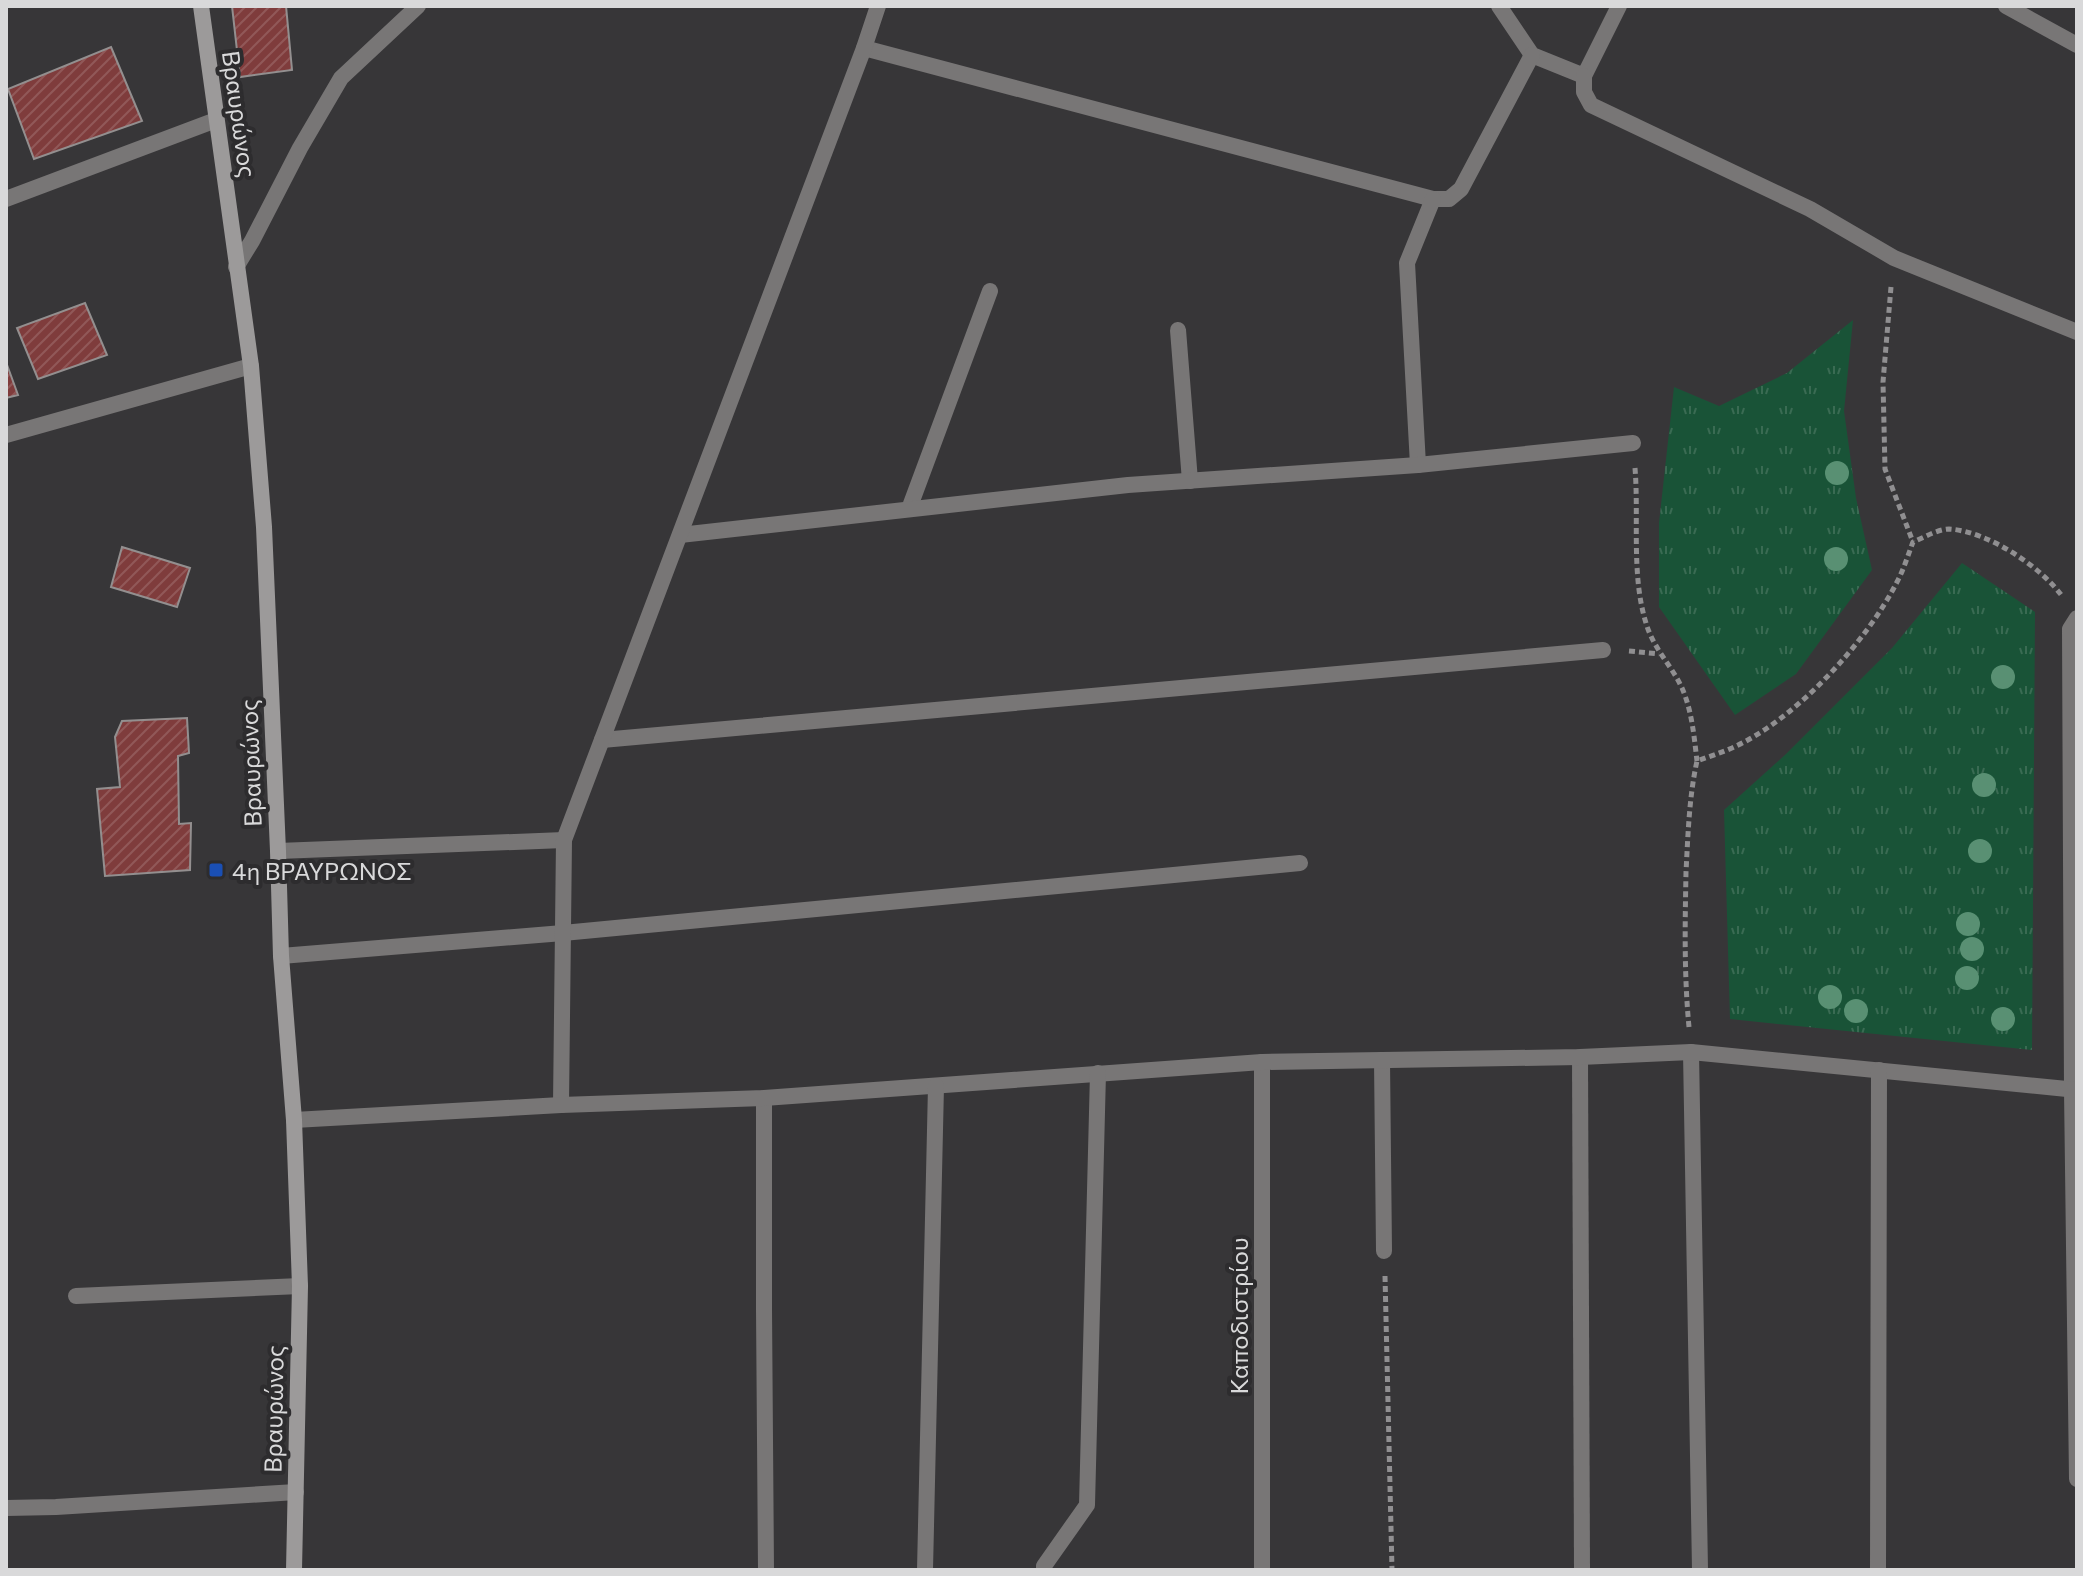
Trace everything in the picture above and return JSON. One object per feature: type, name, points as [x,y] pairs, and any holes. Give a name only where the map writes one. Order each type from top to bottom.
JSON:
[{"type":"main road","name":"Βραυρώνος","points":[[201,6],[251,366],[264,527],[281,956],[294,1120],[300,1286],[294,1570]]},
{"type":"street","points":[[236,267],[341,78],[418,6]]},
{"type":"street","points":[[561,1105],[564,840],[878,6]]},
{"type":"street","points":[[1499,6],[1532,55],[1584,76]]},
{"type":"street","points":[[1619,6],[1584,76],[1584,92],[1591,105],[1810,209],[1894,258],[2077,332]]},
{"type":"street","points":[[2006,6],[2077,45]]},
{"type":"street","points":[[864,48],[1433,199],[1449,199],[1461,189],[1532,55]]},
{"type":"street","points":[[6,199],[216,120]]},
{"type":"street","points":[[1418,465],[1407,263],[1433,199]]},
{"type":"street","points":[[909,509],[990,291]]},
{"type":"street","points":[[1178,330],[1190,481]]},
{"type":"street","points":[[6,435],[251,366]]},
{"type":"street","points":[[680,535],[1128,485],[1418,465],[1633,443]]},
{"type":"street","points":[[2077,618],[2070,629],[2077,1479]]},
{"type":"street","points":[[602,740],[1603,650]]},
{"type":"street","points":[[278,851],[564,840]]},
{"type":"street","points":[[281,956],[563,933],[1300,863]]},
{"type":"street","points":[[294,1120],[561,1105],[764,1098],[1262,1062],[1580,1057],[1691,1052],[2074,1090]]},
{"type":"street","points":[[1691,1052],[1700,1570]]},
{"type":"street","points":[[1580,1057],[1582,1570]]},
{"type":"street","points":[[1382,1060],[1384,1251]]},
{"type":"street","name":"Καποδιστρίου","points":[[1262,1062],[1262,1570]]},
{"type":"street","points":[[1878,1570],[1879,1070]]},
{"type":"street","points":[[1044,1570],[1087,1505],[1098,1073]]},
{"type":"street","points":[[925,1570],[936,1086]]},
{"type":"street","points":[[764,1098],[766,1570]]},
{"type":"street","points":[[76,1296],[300,1286]]},
{"type":"street","points":[[6,1508],[296,1492]]},
{"type":"path","points":[[1697,761],[1733,748],[1764,730],[1807,696],[1842,661],[1874,620],[1898,581],[1913,542],[1885,469],[1883,382],[1894,258]]},
{"type":"path","points":[[1633,443],[1638,584],[1646,624],[1660,654],[1682,687],[1693,725],[1697,761],[1692,781],[1688,837],[1684,949],[1691,1052]]},
{"type":"path","points":[[1913,542],[1947,529],[1987,538],[2015,554],[2053,584],[2077,618]]},
{"type":"path","points":[[1384,1251],[1392,1570]]},
{"type":"green space","points":[[1853,320],[1844,411],[1856,498],[1872,570],[1796,674],[1735,715],[1659,607],[1659,523],[1674,387],[1719,406],[1787,373]]},
{"type":"green space","points":[[1962,563],[2035,612],[2032,1050],[1730,1019],[1724,810],[1786,754],[1892,648]]},
{"type":"building","points":[[232,6],[286,6],[292,70],[240,77]]},
{"type":"building","points":[[111,47],[142,121],[34,159],[8,89]]},
{"type":"building","points":[[85,303],[107,355],[38,379],[17,328]]},
{"type":"building","points":[[6,362],[18,395],[6,398]]},
{"type":"building","points":[[122,547],[190,568],[177,607],[111,587]]},
{"type":"building","points":[[187,718],[189,753],[178,756],[179,824],[191,823],[190,870],[105,876],[97,789],[120,787],[115,737],[122,721]]},
{"type":"place","name":"4η ΒΡΑΥΡΩΝΟΣ","points":[[216,870]]}]
